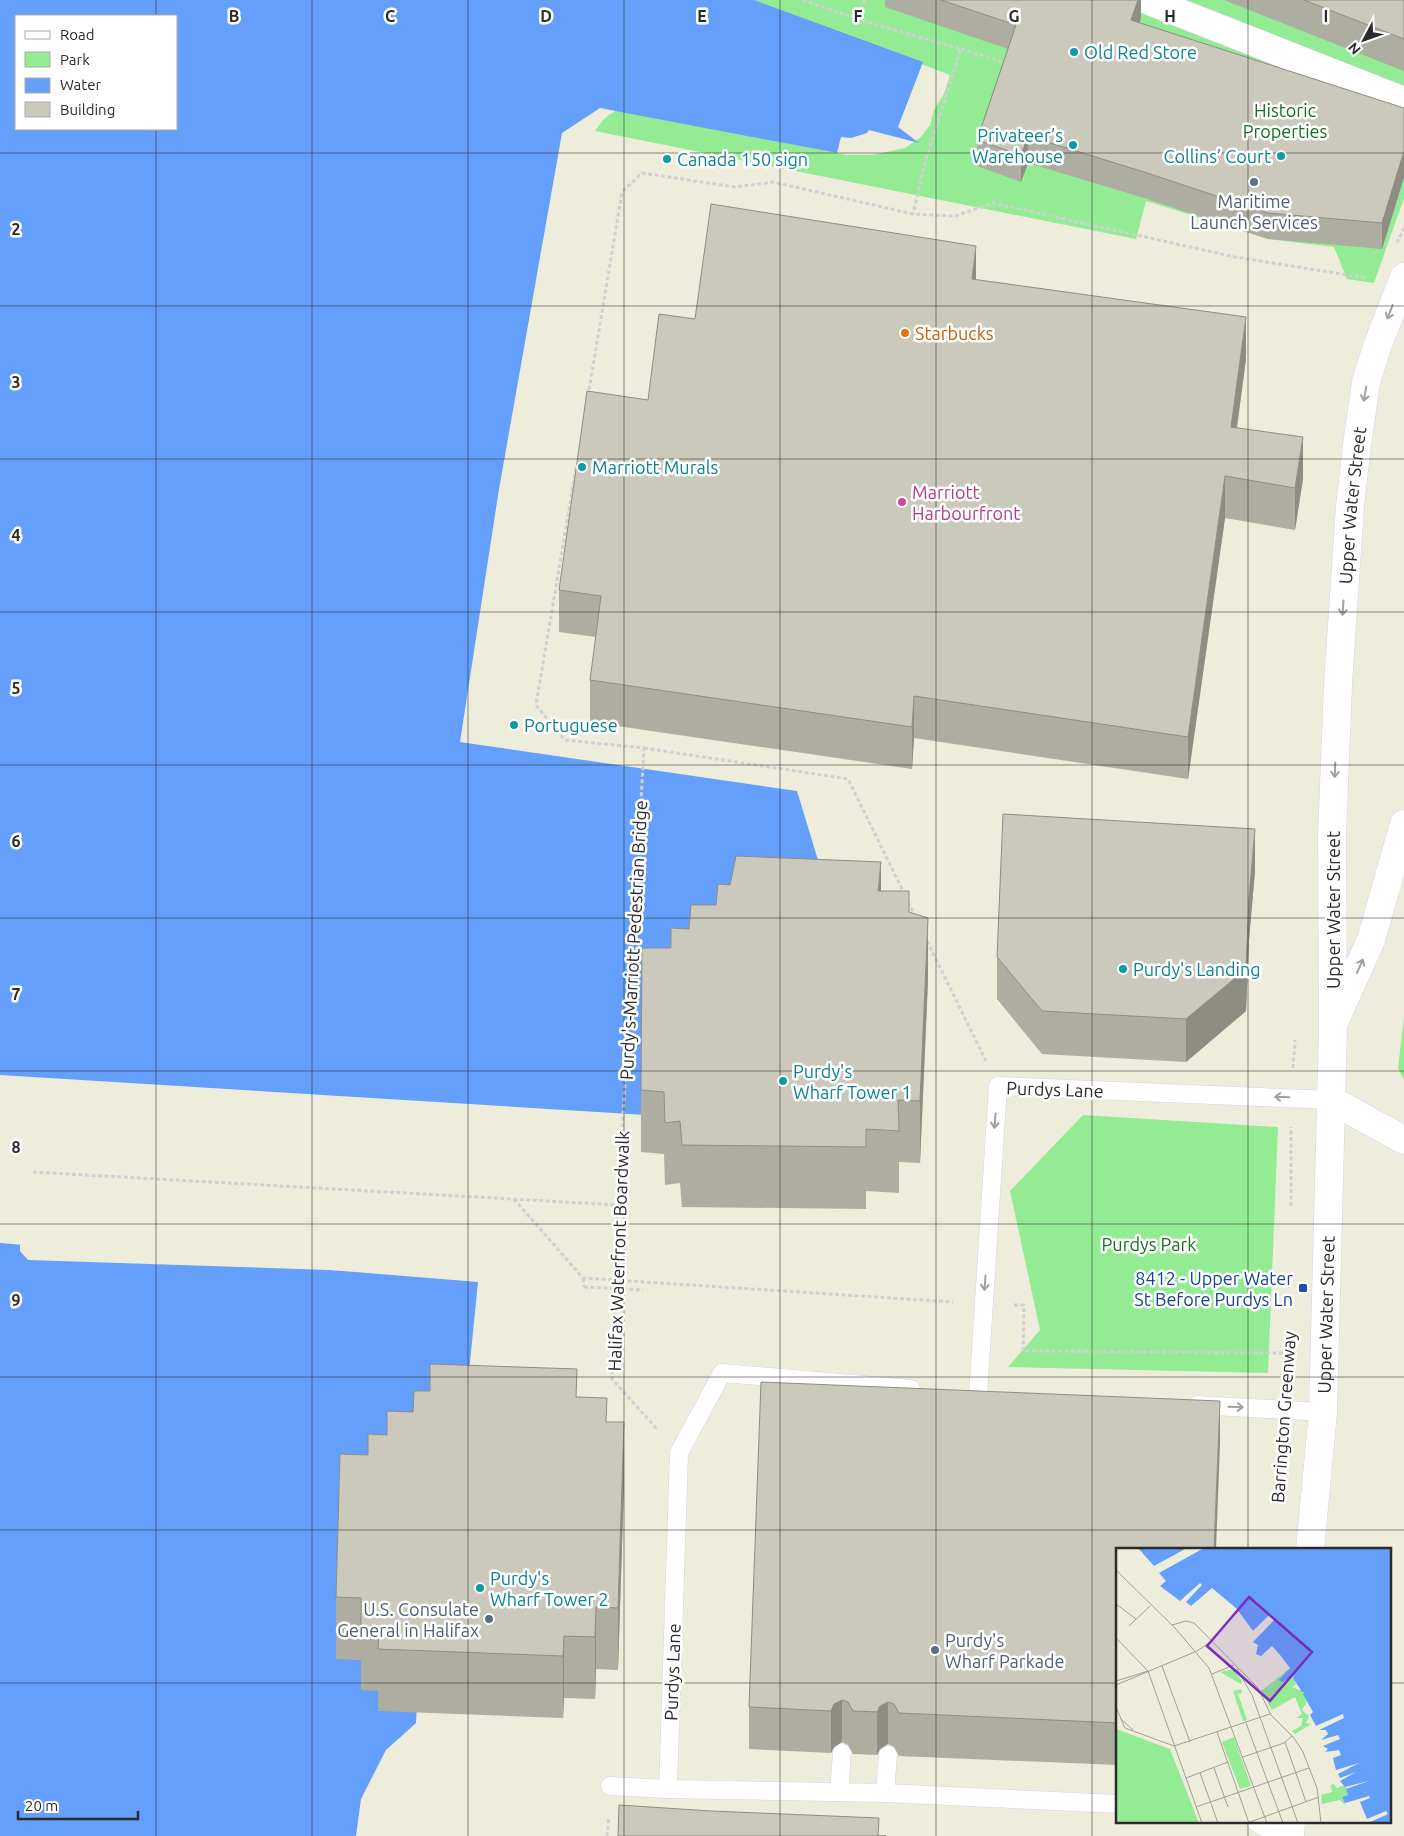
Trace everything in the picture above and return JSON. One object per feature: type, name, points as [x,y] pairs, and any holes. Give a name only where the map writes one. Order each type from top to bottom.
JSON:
[{"type":"street","points":[[1148,0],[1404,102]]},
{"type":"street","name":"Upper Water Street","points":[[1310,1548],[1323,1412],[1331,1100],[1333,827],[1338,684],[1350,506],[1366,382],[1377,347],[1403,280]]},
{"type":"street","points":[[1332,1027],[1371,940],[1404,824]]},
{"type":"street","points":[[1331,1100],[1404,1140]]},
{"type":"lane","name":"Purdys Lane","points":[[978,1395],[998,1086],[1331,1100]]},
{"type":"lane","name":"Purdys Lane","points":[[668,1789],[680,1453],[722,1372],[928,1391]]},
{"type":"lane","points":[[958,1394],[997,1396]]},
{"type":"lane","points":[[1185,1404],[1323,1412]]},
{"type":"lane","points":[[839,1792],[842,1753]]},
{"type":"lane","points":[[885,1793],[888,1755]]},
{"type":"lane","points":[[610,1786],[668,1789],[885,1793],[1116,1804]]},
{"type":"lane","points":[[1259,1824],[1279,1836]]},
{"type":"path","points":[[803,0],[857,19],[1008,64]]},
{"type":"path","points":[[857,19],[865,0]]},
{"type":"path","points":[[913,214],[926,159],[961,49]]},
{"type":"path","points":[[588,399],[622,192],[642,173],[735,187],[773,182],[913,214],[955,216],[993,203],[1235,256],[1403,280]]},
{"type":"path","points":[[578,458],[536,705],[565,740],[644,748],[848,779],[920,926]]},
{"type":"path","name":"Purdy's-Marriott Pedestrian Bridge","points":[[623,1113],[644,748]]},
{"type":"path","points":[[924,934],[998,1086]]},
{"type":"path","points":[[1290,1215],[1292,1098]]},
{"type":"path","name":"Halifax Waterfront Boardwalk","points":[[623,1113],[612,1379],[680,1453]]},
{"type":"path","points":[[33,1172],[618,1205]]},
{"type":"path","points":[[514,1199],[583,1278],[584,1286],[642,1290]]},
{"type":"path","points":[[583,1278],[984,1304]]},
{"type":"path","name":"Barrington Greenway","points":[[984,1304],[1024,1305],[1022,1351],[1289,1353],[1284,1409]]},
{"type":"green space","name":"Historic Properties","points":[[753,0],[1404,0],[1404,198],[1374,283],[1347,279],[1334,247],[1268,239],[1146,201],[1136,239],[595,131],[610,114],[631,105],[765,139],[846,155],[872,155],[905,148],[921,137],[930,125],[934,110],[944,94],[950,75]]},
{"type":"green space","points":[[1404,1018],[1404,1080],[1398,1068]]},
{"type":"green space","name":"Purdys Park","points":[[1083,1115],[1278,1127],[1268,1373],[1008,1367],[1040,1330],[1010,1191]]},
{"type":"water","points":[[0,0],[754,0],[923,62],[898,127],[919,143],[869,130],[867,133],[851,138],[841,137],[837,153],[600,108],[562,133],[499,489],[460,742],[797,791],[828,893],[662,1116],[0,1075]]},
{"type":"water","points":[[0,1243],[478,1282],[465,1412],[425,1547],[416,1723],[386,1750],[361,1799],[356,1836],[0,1836]]},
{"type":"pier","points":[[20,1242],[390,1272],[28,1260],[20,1251]]},
{"type":"building","points":[[941,0],[1138,0],[1131,20],[1404,108],[1404,151],[1382,223],[1268,213],[1028,136],[1021,155],[977,140],[1016,25]]},
{"type":"building","points":[[1304,0],[1404,0],[1404,39]]},
{"type":"building","name":"Marriott Harbourfront","points":[[711,204],[976,246],[972,279],[1246,317],[1231,427],[1303,437],[1295,488],[1225,476],[1188,737],[914,696],[912,727],[590,680],[601,596],[559,590],[587,391],[648,400],[659,314],[695,319]]},
{"type":"building","name":"Purdy's Landing","points":[[1003,814],[1255,829],[1249,898],[1246,969],[1186,1019],[1042,1011],[997,957]]},
{"type":"building","name":"Purdy's Wharf Tower 1","points":[[736,856],[881,862],[878,891],[909,891],[909,912],[928,918],[920,1101],[898,1100],[899,1131],[866,1129],[866,1147],[682,1145],[680,1121],[665,1123],[664,1092],[641,1090],[642,948],[671,948],[671,928],[689,929],[691,905],[716,905],[718,884],[730,885]]},
{"type":"building","name":"Purdy's Wharf Tower 2","points":[[430,1364],[577,1369],[576,1397],[607,1398],[606,1422],[624,1422],[618,1608],[596,1607],[595,1637],[564,1636],[563,1656],[378,1649],[379,1629],[361,1628],[361,1598],[336,1597],[340,1454],[368,1455],[368,1434],[387,1435],[387,1411],[413,1412],[414,1391],[430,1391]]},
{"type":"building","name":"Purdy's Wharf Parkade","points":[[761,1382],[1220,1401],[1214,1548],[1116,1548],[1116,1723],[899,1713],[894,1704],[888,1702],[880,1706],[877,1712],[853,1711],[848,1702],[842,1700],[834,1704],[831,1711],[749,1707]]},
{"type":"building","points":[[619,1805],[879,1818],[878,1836],[618,1836]]},
{"type":"place","name":"Old Red Store","points":[[1074,52]]},
{"type":"place","name":"Privateer’s Warehouse","points":[[1073,145]]},
{"type":"place","name":"Collins’ Court","points":[[1281,156]]},
{"type":"place","name":"Canada 150 sign","points":[[667,159]]},
{"type":"place","name":"Maritime Launch Services","points":[[1254,182]]},
{"type":"place","name":"Starbucks","points":[[905,333]]},
{"type":"place","name":"Marriott Murals","points":[[582,467]]},
{"type":"place","name":"Marriott Harbourfront","points":[[902,502]]},
{"type":"place","name":"Portuguese","points":[[514,725]]},
{"type":"place","name":"Purdy's Landing","points":[[1123,969]]},
{"type":"place","name":"Purdy's Wharf Tower 1","points":[[783,1081]]},
{"type":"place","name":"8412 - Upper Water St Before Purdys Ln","points":[[1303,1288]]},
{"type":"place","name":"Purdy's Wharf Tower 2","points":[[480,1588]]},
{"type":"place","name":"U.S. Consulate General in Halifax","points":[[489,1619]]},
{"type":"place","name":"Purdy's Wharf Parkade","points":[[935,1650]]}]
